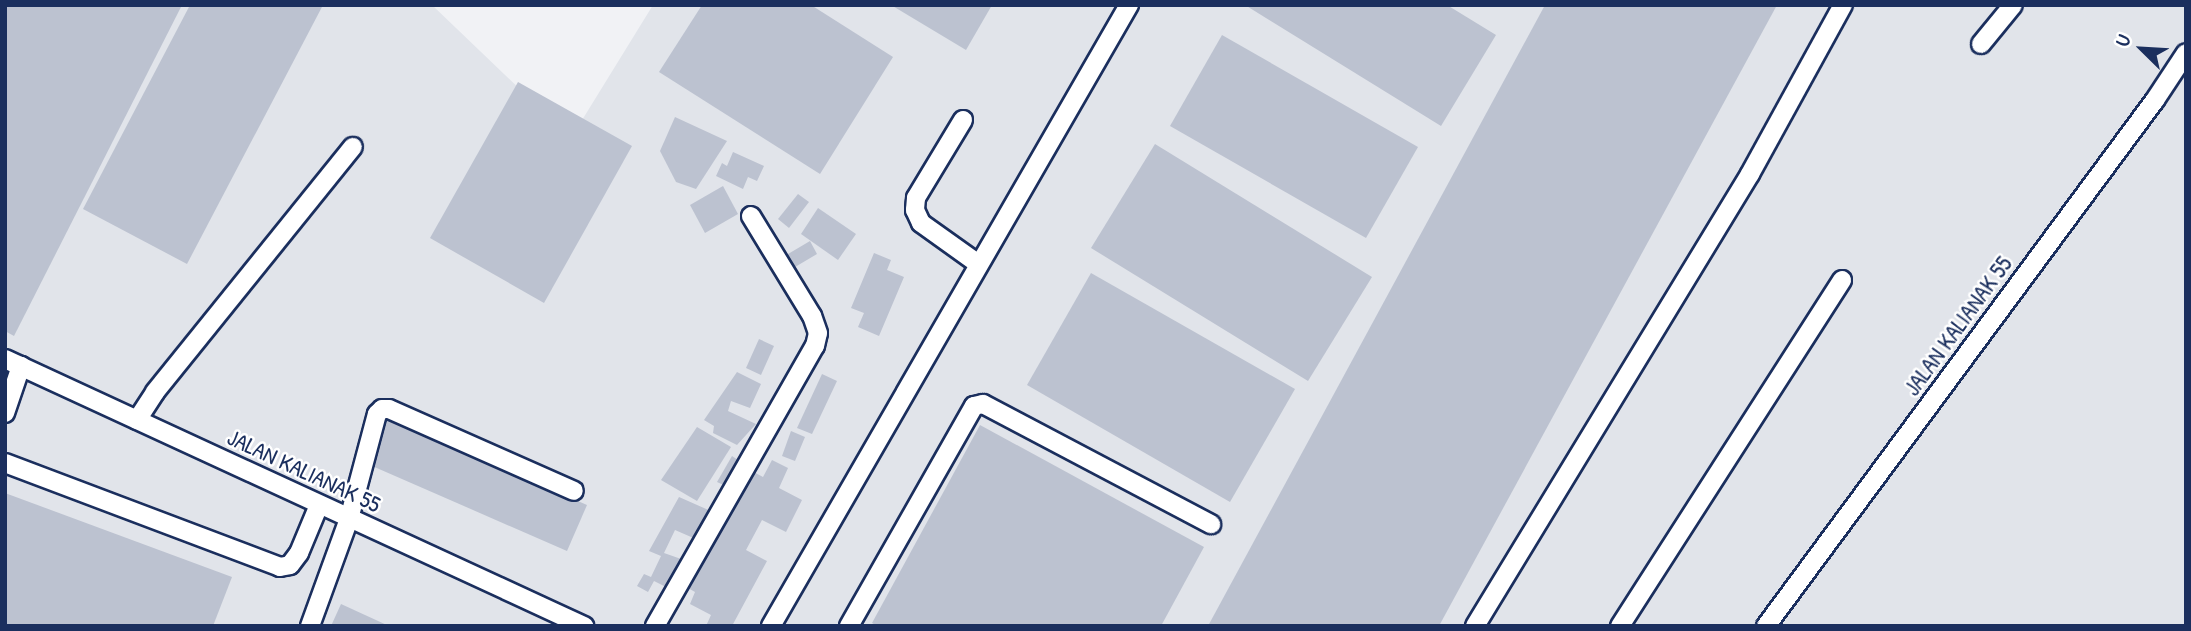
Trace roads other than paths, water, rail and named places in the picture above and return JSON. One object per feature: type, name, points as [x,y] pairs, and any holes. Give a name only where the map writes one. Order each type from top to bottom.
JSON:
[{"type":"lane","points":[[771,626],[1129,5]]},
{"type":"lane","points":[[1475,626],[1750,174],[1843,5]]},
{"type":"lane","points":[[1981,44],[2013,5]]},
{"type":"lane","name":"JALAN KALIANAK 55","points":[[1766,626],[2155,100],[2186,53]]},
{"type":"lane","points":[[963,120],[916,198],[915,210],[921,223],[978,263]]},
{"type":"lane","points":[[137,420],[155,392],[353,147]]},
{"type":"lane","points":[[654,626],[815,346],[818,332],[812,316],[751,216]]},
{"type":"lane","points":[[1620,626],[1842,280]]},
{"type":"lane","points":[[5,413],[13,362]]},
{"type":"lane","name":"JALAN KALIANAK 55","points":[[13,362],[584,626]]},
{"type":"lane","points":[[849,626],[974,406],[983,404],[1211,524]]},
{"type":"lane","points":[[310,626],[349,519],[373,426],[382,410],[389,409],[573,491]]},
{"type":"lane","points":[[5,463],[280,567],[290,565],[299,553],[319,505]]}]
